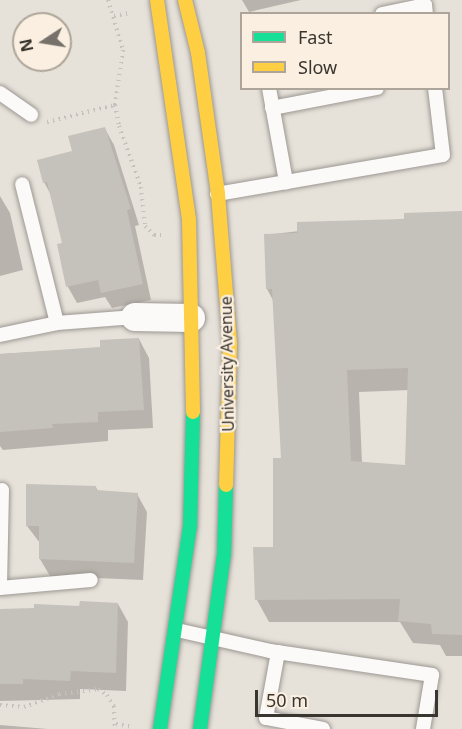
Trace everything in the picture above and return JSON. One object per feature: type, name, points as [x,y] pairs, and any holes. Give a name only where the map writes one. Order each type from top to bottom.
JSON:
[{"type":"street","name":"University Avenue","points":[[157,0],[201,196],[230,344],[224,554],[215,639],[200,729]]},
{"type":"street","name":"University Avenue","points":[[160,729],[177,630],[189,527],[191,318],[201,196],[198,53],[185,0]]},
{"type":"street","points":[[135,317],[191,318]]},
{"type":"lane","points":[[392,12],[425,5],[426,12]]},
{"type":"lane","points":[[269,90],[286,182]]},
{"type":"lane","points":[[272,108],[367,90]]},
{"type":"lane","points":[[201,196],[443,154],[435,90]]},
{"type":"lane","points":[[0,93],[31,115]]},
{"type":"lane","points":[[22,184],[57,323]]},
{"type":"lane","points":[[0,335],[57,323],[135,317]]},
{"type":"lane","points":[[2,490],[0,588],[91,580]]},
{"type":"lane","points":[[177,630],[279,652],[432,675],[423,729]]},
{"type":"lane","points":[[279,652],[266,718],[323,729]]},
{"type":"path","points":[[108,0],[123,50],[115,105],[141,187],[145,226],[154,235],[165,236]]},
{"type":"path","points":[[114,16],[130,13]]},
{"type":"path","points":[[31,115],[49,123],[115,105]]},
{"type":"path","points":[[448,415],[462,415]]},
{"type":"path","points":[[0,705],[24,707],[59,694],[98,689],[114,706],[115,727],[137,728]]},
{"type":"building","points":[[105,127],[131,209],[127,210],[143,284],[101,293],[98,280],[66,287],[57,244],[62,243],[47,182],[43,183],[37,160],[72,151],[68,136]]},
{"type":"building","points":[[462,211],[462,635],[432,634],[431,624],[398,621],[400,599],[255,600],[253,547],[273,547],[273,458],[281,458],[272,289],[266,289],[264,234],[297,233],[297,222],[404,219],[404,213]],"holes":[[[408,368],[405,465],[351,461],[347,370]]]},
{"type":"building","points":[[139,338],[144,410],[98,412],[98,422],[52,424],[53,428],[0,432],[0,354],[100,347],[100,340]]},
{"type":"building","points":[[26,484],[96,486],[96,490],[138,493],[134,563],[39,559],[39,526],[26,526]]},
{"type":"building","points":[[80,601],[118,603],[116,673],[71,671],[70,681],[23,679],[23,684],[0,684],[0,609],[34,608],[34,604],[79,606]]},
{"type":"traffic: fast","points":[[160,729],[190,527],[193,412]]},
{"type":"traffic: fast","points":[[200,729],[224,554],[226,485]]},
{"type":"traffic: slow","points":[[157,0],[189,220],[193,412]]},
{"type":"traffic: slow","points":[[185,0],[198,53],[218,194],[230,344],[226,485]]}]
